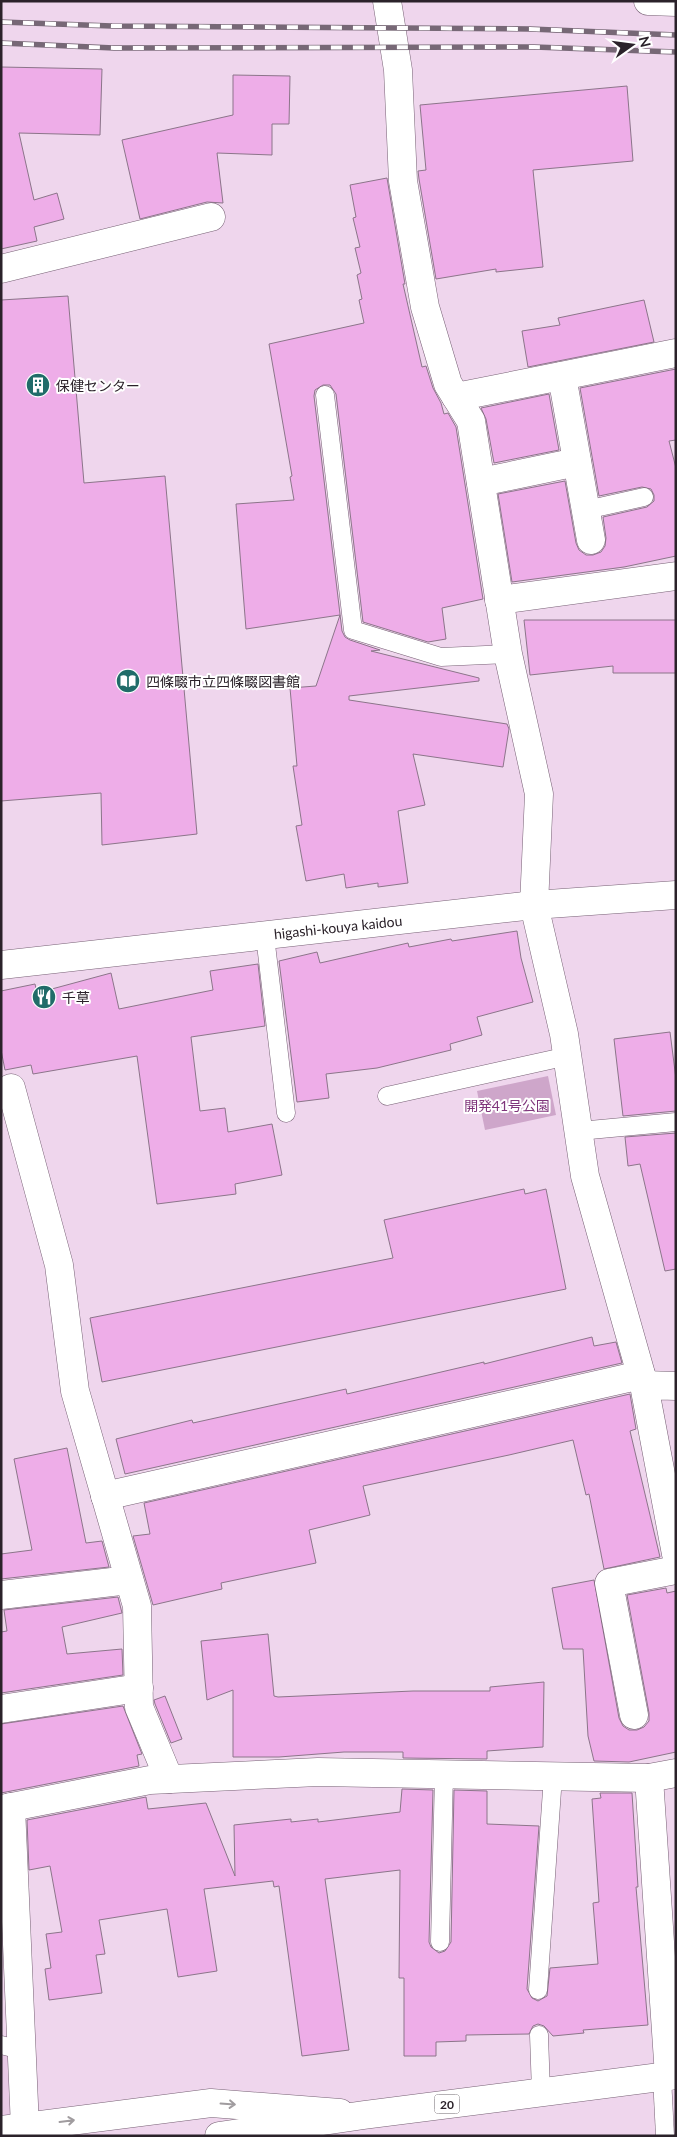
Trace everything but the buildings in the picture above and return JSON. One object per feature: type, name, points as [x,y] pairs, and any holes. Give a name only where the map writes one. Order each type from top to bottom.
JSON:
[{"type":"street","points":[[387,1],[398,70],[403,181],[425,307],[448,384],[471,421],[508,654],[539,794],[534,905],[564,1034],[585,1176],[642,1380],[676,1554]]},
{"type":"street","points":[[648,1],[676,2]]},
{"type":"street","points":[[1,269],[211,217]]},
{"type":"street","points":[[456,397],[676,354]]},
{"type":"street","points":[[562,376],[591,540]]},
{"type":"street","points":[[481,482],[577,462]]},
{"type":"street","points":[[499,600],[676,576]]},
{"type":"street","name":"higashi-kouya kaidou","points":[[1,965],[534,905],[676,895]]},
{"type":"street","points":[[11,1088],[59,1265],[75,1391],[137,1606],[139,1707],[169,1779]]},
{"type":"street","points":[[106,1496],[642,1380],[676,1386]]},
{"type":"street","points":[[634,1714],[609,1583],[676,1570]]},
{"type":"street","points":[[1,1594],[130,1580]]},
{"type":"street","points":[[1,1709],[138,1688]]},
{"type":"street","points":[[364,2114],[211,2103],[13,2128],[6,1808],[150,1780],[318,1772],[649,1778],[676,1772]]},
{"type":"street","points":[[649,1778],[669,2076]]},
{"type":"street","name":"20","points":[[219,2136],[364,2114],[669,2076]]},
{"type":"street","points":[[291,2136],[364,2114]]},
{"type":"lane","points":[[325,394],[353,630],[441,657],[508,654]]},
{"type":"lane","points":[[586,510],[644,497]]},
{"type":"lane","points":[[265,936],[286,1113]]},
{"type":"lane","points":[[387,1096],[568,1056]]},
{"type":"lane","points":[[579,1132],[676,1122]]},
{"type":"lane","points":[[440,1942],[444,1774]]},
{"type":"lane","points":[[538,1990],[553,1776]]},
{"type":"lane","points":[[539,2035],[541,2092]]},
{"type":"lane","points":[[665,2136],[669,2076]]},
{"type":"shaded area","points":[[1,2053],[11,2056],[16,2120],[1,2121]]},
{"type":"green space","name":"開発41号公園","points":[[548,1076],[556,1115],[485,1130],[477,1091]]},
{"type":"railway","points":[[1,22],[112,26],[530,29],[676,35]]},
{"type":"railway","points":[[1,43],[114,48],[534,47],[676,52]]},
{"type":"place","name":"保健センター","points":[[38,385]]},
{"type":"place","name":"四條畷市立四條畷図書館","points":[[128,681]]},
{"type":"place","name":"千草","points":[[44,997]]}]
